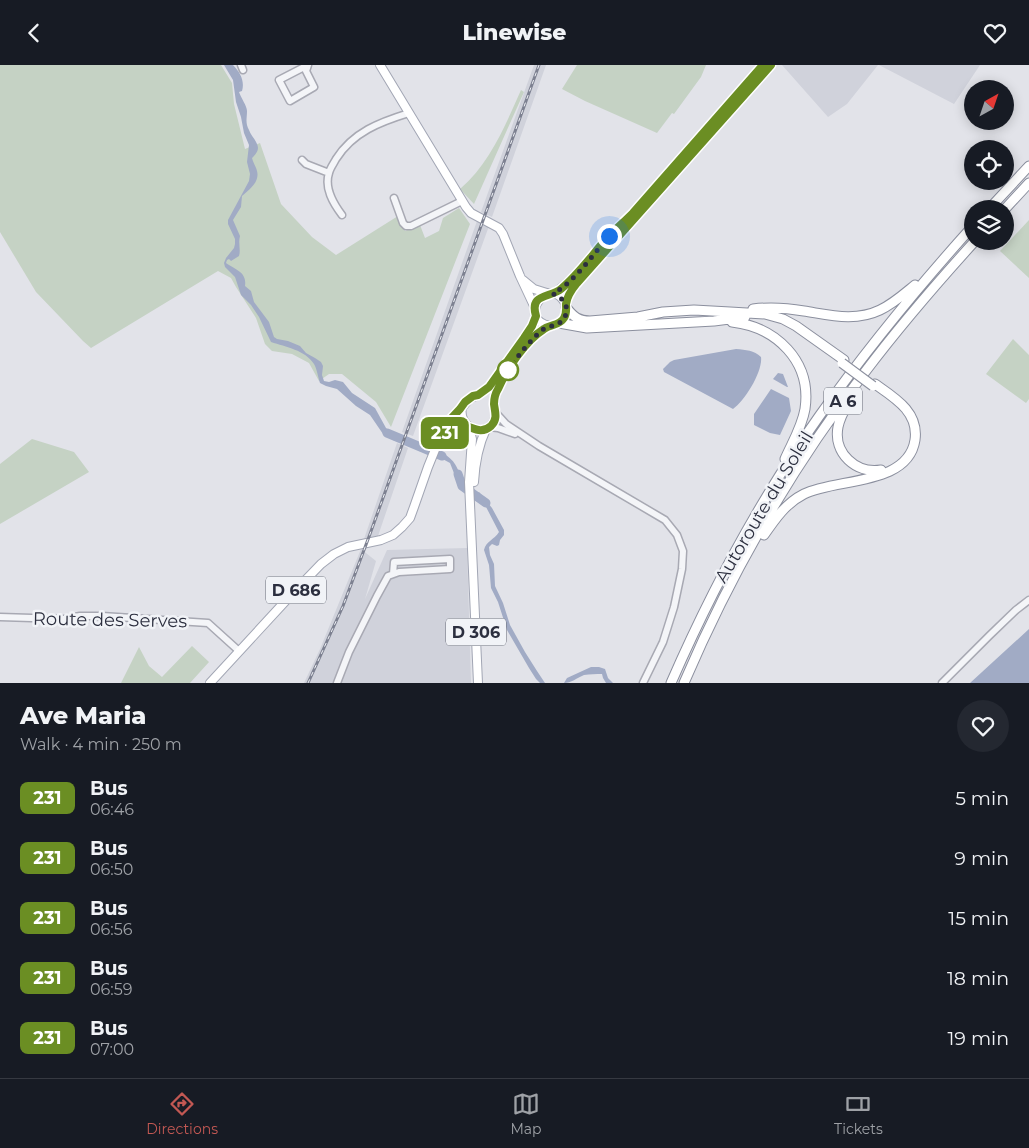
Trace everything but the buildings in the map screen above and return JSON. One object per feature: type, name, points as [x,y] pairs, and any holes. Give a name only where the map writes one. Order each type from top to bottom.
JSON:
[{"type":"highway","points":[[997,200],[1029,166]]},
{"type":"highway","points":[[1013,200],[1029,183]]},
{"type":"highway","name":"Autoroute du Soleil","points":[[671,683],[710,599],[764,501],[797,449],[838,390],[889,323],[964,236]]},
{"type":"highway","name":"Autoroute du Soleil","points":[[684,683],[734,577],[784,491],[819,436],[864,373],[920,302],[967,250]]},
{"type":"highway","points":[[730,311],[772,308],[802,310],[840,317],[860,316],[886,307],[929,275]]},
{"type":"highway","points":[[566,306],[576,319],[584,321],[638,317],[663,312],[694,311],[730,311],[765,314],[783,319],[803,331],[843,361],[874,385],[893,400],[910,421],[912,435],[907,452],[899,462],[886,469],[876,471],[861,468],[851,462],[843,453],[838,440],[840,419],[864,373]]},
{"type":"highway","points":[[554,325],[588,328],[714,321],[739,317],[764,317],[790,326],[843,361]]},
{"type":"highway","points":[[714,321],[744,324],[761,329],[771,335],[780,341],[790,352],[802,376],[805,397],[803,417],[764,501]]},
{"type":"highway","points":[[734,577],[775,519],[794,499],[815,489],[882,475],[896,469],[907,459],[915,439],[912,419],[905,407],[874,385]]},
{"type":"main road","points":[[380,65],[462,201],[471,213],[499,227],[542,323],[554,325]]},
{"type":"main road","points":[[468,427],[462,419],[462,407],[469,399],[489,387],[499,374],[532,326],[536,305],[540,298],[559,290],[579,272],[609,236],[633,213],[765,69]]},
{"type":"main road","points":[[437,443],[449,429],[458,426],[480,430],[487,428],[494,421],[496,391],[518,357],[544,329],[564,318],[567,311],[567,299],[577,283],[765,69]]},
{"type":"main road","points":[[520,277],[534,289],[562,299],[566,306]]},
{"type":"main road","points":[[478,395],[488,398],[495,409]]},
{"type":"main road","name":"D 686","points":[[210,683],[321,564],[334,554],[348,547],[387,537],[402,527],[410,518],[445,425],[462,407]]},
{"type":"main road","name":"D 306","points":[[468,427],[472,439],[472,502],[476,549],[474,581],[478,683]]},
{"type":"main road","name":"D 306","points":[[472,484],[481,440],[487,428]]},
{"type":"street","points":[[308,65],[306,71],[314,87],[290,101],[279,80],[308,65]]},
{"type":"street","points":[[342,215],[330,195],[328,183],[329,173],[342,151],[352,139],[368,129],[386,120],[409,113]]},
{"type":"street","points":[[302,160],[306,164],[329,173]]},
{"type":"street","points":[[394,198],[403,223],[406,226],[411,226],[462,201]]},
{"type":"street","points":[[495,409],[504,422],[524,437],[665,520],[677,535],[683,551],[682,569],[674,607],[663,642],[643,683]]},
{"type":"street","points":[[487,428],[498,427],[524,437]]},
{"type":"street","points":[[337,683],[349,652],[388,577],[399,572],[450,569],[450,559],[394,562],[393,574]]},
{"type":"street","points":[[942,683],[1016,610],[1029,600]]},
{"type":"street","name":"Route des Serves","points":[[0,617],[64,619],[80,616],[102,616],[208,623],[239,651]]},
{"type":"shaded area","points":[[534,65],[546,65],[492,217],[481,212]]},
{"type":"shaded area","points":[[782,65],[878,65],[847,104],[828,117]]},
{"type":"shaded area","points":[[879,65],[980,65],[970,80],[964,80],[964,89],[954,104]]},
{"type":"shaded area","points":[[477,221],[489,226],[413,436],[402,432]]},
{"type":"shaded area","points":[[397,443],[408,448],[378,536],[364,539]]},
{"type":"shaded area","points":[[467,548],[471,683],[304,683],[361,549],[376,561],[365,599],[387,550]]},
{"type":"green space","points":[[0,65],[221,65],[232,83],[234,104],[245,149],[260,143],[281,204],[312,237],[336,255],[398,216],[405,231],[420,225],[425,238],[439,231],[443,218],[459,208],[470,224],[391,427],[376,402],[342,374],[329,374],[319,381],[309,363],[292,354],[272,351],[265,344],[256,318],[231,278],[218,271],[91,348],[83,341],[36,292],[0,232]]},
{"type":"green space","points":[[577,65],[706,65],[701,77],[674,114],[672,113],[657,133],[562,89]]},
{"type":"green space","points":[[521,90],[524,92],[474,204],[460,189],[471,179],[488,156],[503,130]]},
{"type":"green space","points":[[1029,220],[1029,278],[1000,251],[1014,250],[1014,236]]},
{"type":"green space","points":[[1013,339],[1029,355],[1029,399],[1026,403],[986,374]]},
{"type":"green space","points":[[32,439],[74,452],[89,472],[0,524],[0,464]]},
{"type":"green space","points":[[192,646],[209,662],[190,683],[121,683],[139,647],[149,666],[162,677]]},
{"type":"water","points":[[224,65],[233,65],[241,77],[243,87],[242,91],[239,92],[247,109],[248,127],[258,148],[252,158],[258,175],[257,179],[242,196],[241,207],[233,220],[240,236],[239,256],[231,261],[227,260],[226,263],[243,274],[245,286],[251,291],[254,302],[269,322],[274,337],[300,346],[306,353],[321,362],[324,381],[335,380],[343,382],[352,393],[375,408],[386,428],[397,436],[395,441],[383,434],[370,415],[356,406],[337,389],[320,383],[314,364],[306,355],[271,342],[259,317],[241,295],[235,277],[225,267],[226,258],[235,244],[228,220],[249,181],[250,174],[247,162],[249,145],[236,102],[233,80]]},
{"type":"water","points":[[736,349],[756,353],[761,357],[761,363],[752,385],[743,399],[733,409],[664,372],[663,369],[674,360]]},
{"type":"water","points":[[778,373],[783,374],[788,387],[773,379]]},
{"type":"water","points":[[771,389],[789,398],[791,411],[780,435],[770,433],[754,425],[754,414]]},
{"type":"water","points":[[414,441],[430,447],[428,452],[412,446]]},
{"type":"water","points":[[439,450],[454,463],[463,483],[461,484],[457,481],[450,463],[437,456]]},
{"type":"water","points":[[479,492],[492,508],[504,530],[504,535],[499,545],[492,544],[489,547],[494,564],[495,586],[510,625],[545,683],[540,683],[536,679],[507,630],[498,602],[491,588],[489,565],[484,550],[486,545],[499,532],[485,505],[478,502]]},
{"type":"water","points":[[1029,629],[1029,683],[970,683]]},
{"type":"water","points":[[591,667],[605,669],[608,678],[613,683],[606,683],[602,674],[591,674],[564,683],[567,678]]},
{"type":"waterway","points":[[387,433],[442,456]]},
{"type":"waterway","points":[[458,474],[462,486],[486,503]]},
{"type":"railway","points":[[308,683],[343,606],[370,534],[539,65]]},
{"type":"bus line","name":"231","points":[[763,65],[579,272],[559,290],[553,294],[543,296],[537,301],[535,308],[536,316],[532,326],[499,374],[483,392],[465,402],[442,429],[438,441],[449,429],[463,425],[480,430],[492,425],[496,417],[494,405],[496,391],[522,350],[544,329],[562,321],[567,311],[567,299],[577,283],[771,65]]},
{"type":"route","points":[[508,370],[526,345],[540,332],[562,321],[567,311],[565,302],[553,294],[579,272],[609,236]]}]
